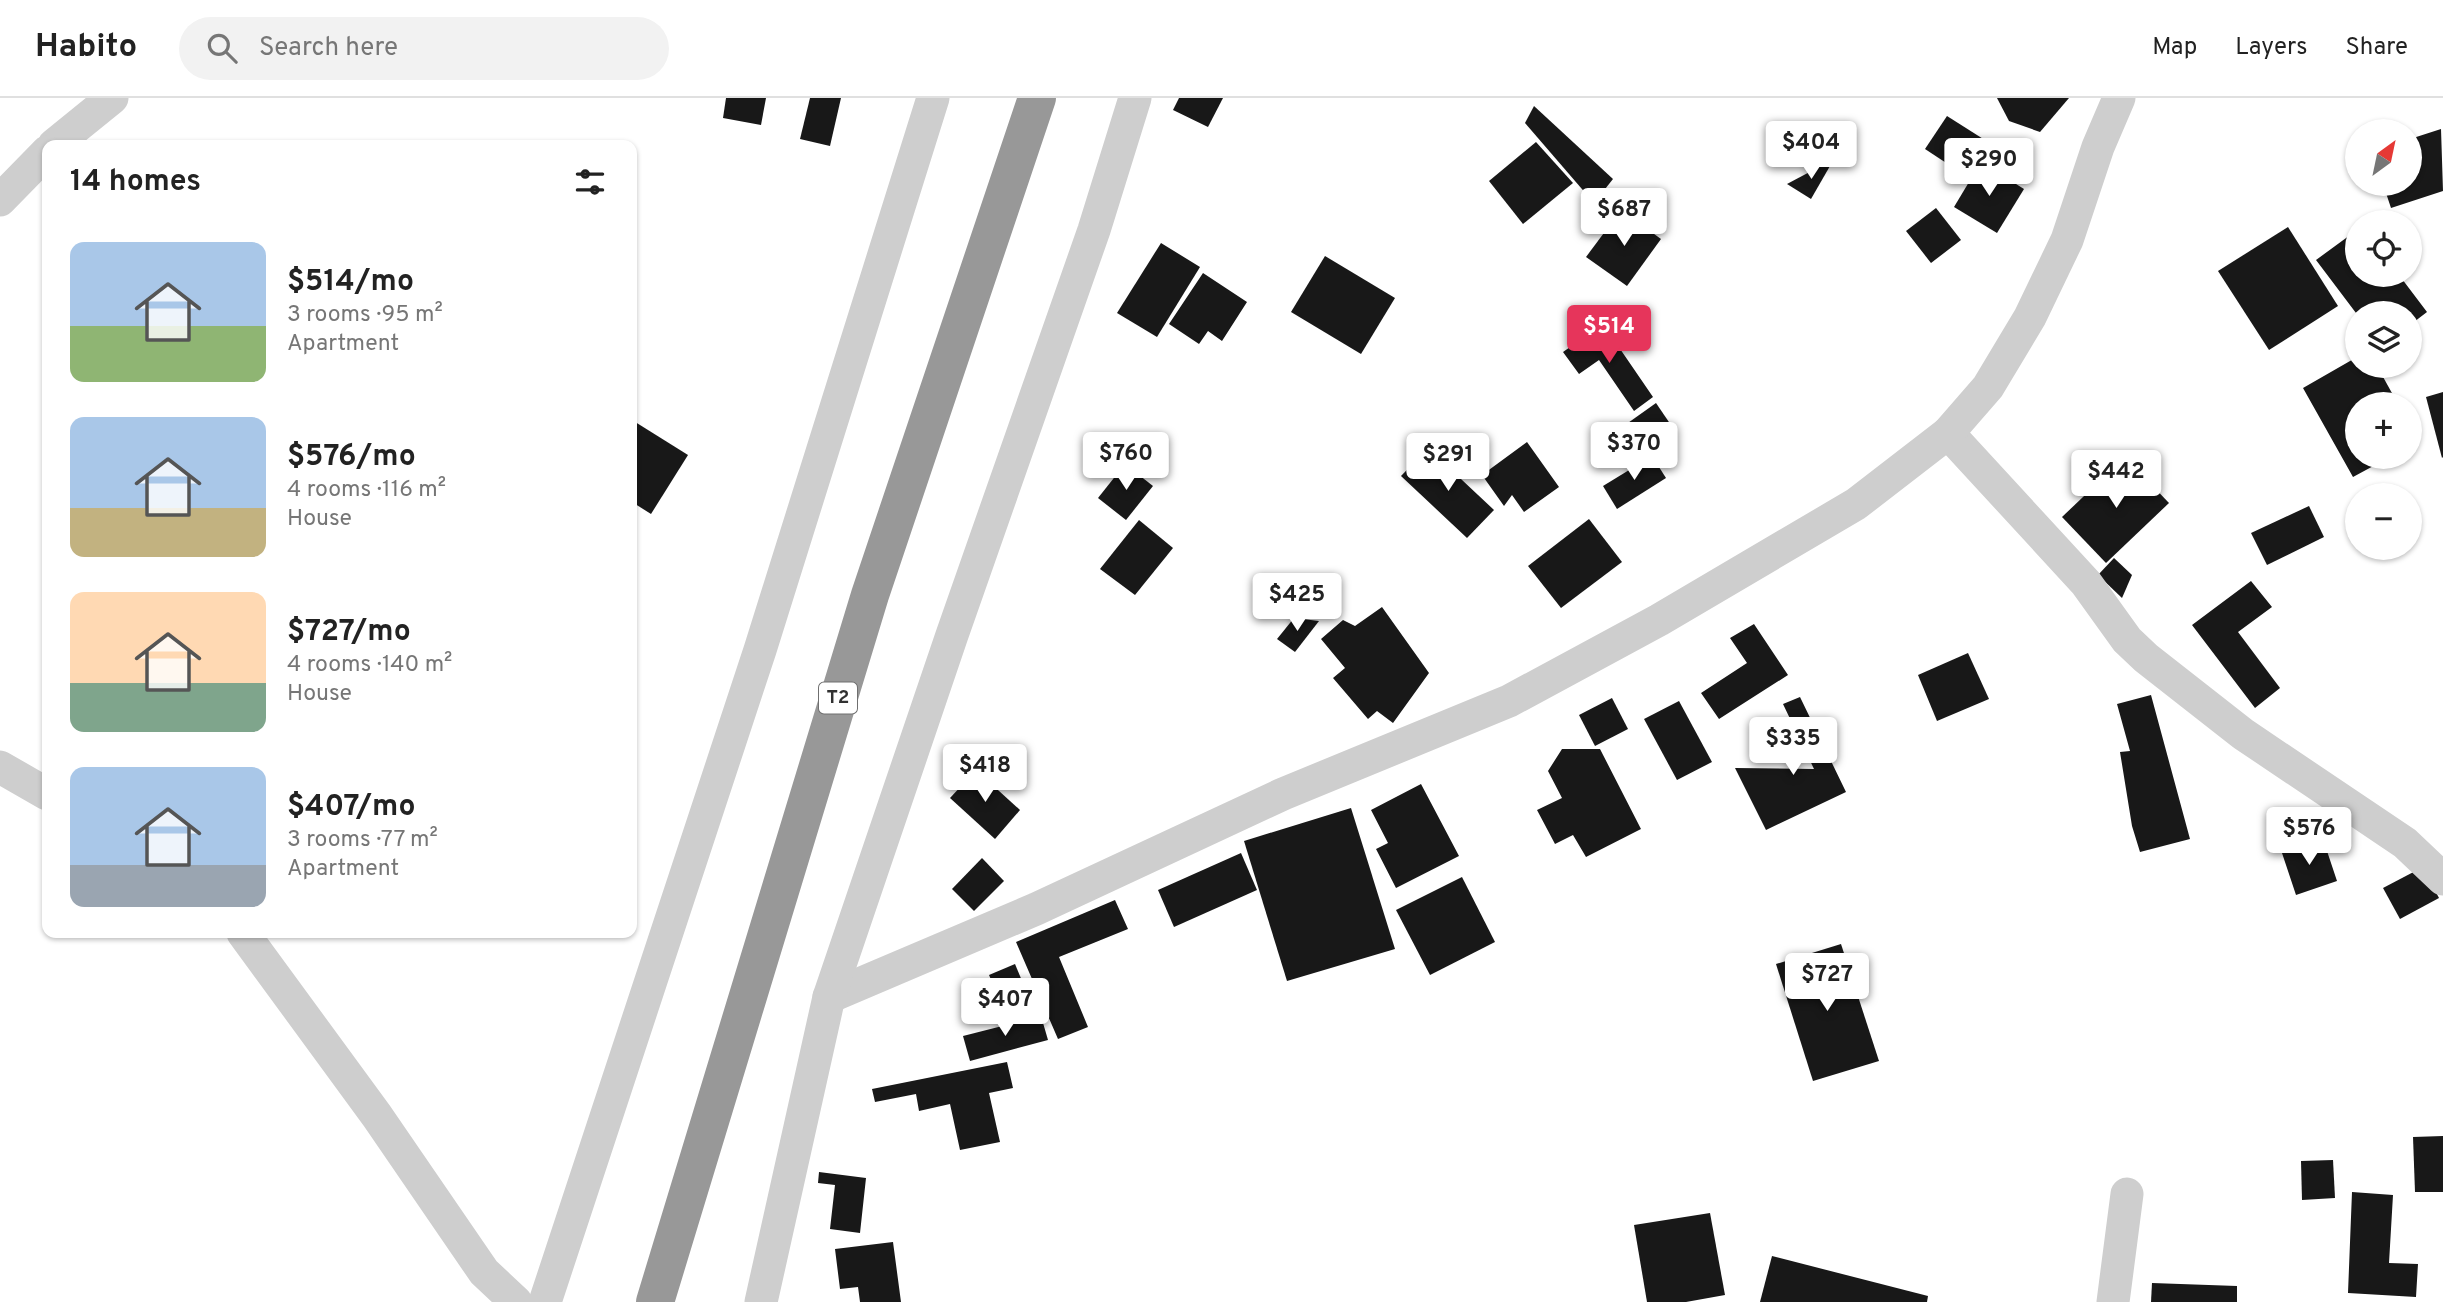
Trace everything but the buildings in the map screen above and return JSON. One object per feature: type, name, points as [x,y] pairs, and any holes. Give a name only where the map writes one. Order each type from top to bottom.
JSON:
[{"type":"highway","name":"T2","points":[[655,1302],[870,595],[1037,98]]},
{"type":"street","points":[[60,140],[112,98]]},
{"type":"street","points":[[545,1302],[760,650],[933,98]]},
{"type":"street","points":[[761,1302],[830,997],[952,635],[1094,230],[1135,98]]},
{"type":"street","points":[[830,997],[1036,909],[1283,794],[1509,701],[1659,620],[1856,504],[1948,433],[1988,387],[2030,317],[2067,240],[2098,147],[2119,98]]},
{"type":"street","points":[[0,200],[42,157]]},
{"type":"street","points":[[1948,433],[2086,583],[2127,640],[2146,658],[2243,734],[2405,844],[2443,879]]},
{"type":"street","points":[[0,767],[42,791]]},
{"type":"street","points":[[247,938],[377,1116],[484,1272],[516,1302]]},
{"type":"street","points":[[2113,1302],[2127,1194]]}]
